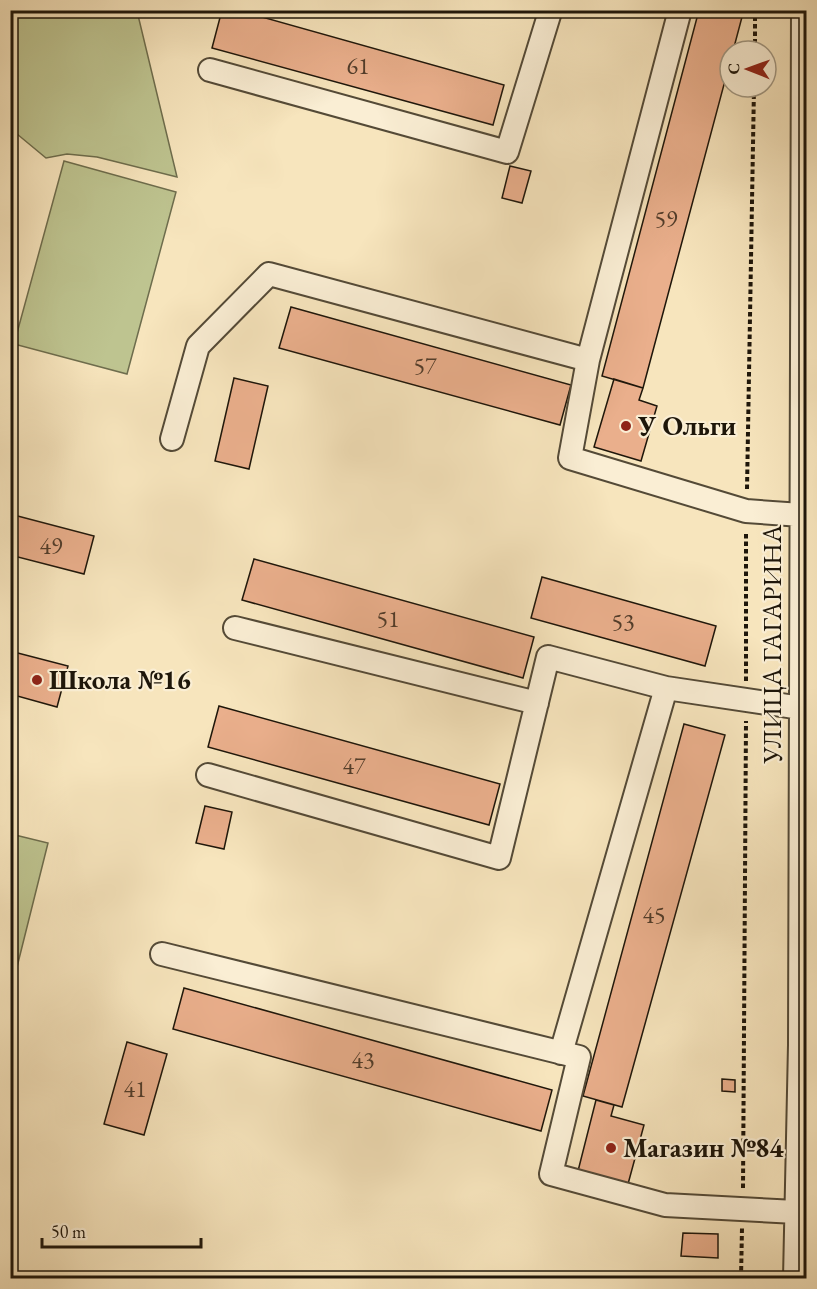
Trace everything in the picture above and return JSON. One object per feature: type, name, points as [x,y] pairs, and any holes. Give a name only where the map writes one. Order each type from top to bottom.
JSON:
[{"type":"street","points":[[680,10],[588,360],[570,458],[747,511],[801,515]]},
{"type":"street","name":"УЛИЦА ГАГАРИНА","points":[[795,1278],[803,1245],[796,1212],[804,749],[801,708],[803,10]]},
{"type":"street","points":[[210,70],[507,152],[548,11]]},
{"type":"street","points":[[172,439],[198,346],[269,274],[588,360]]},
{"type":"street","points":[[235,628],[537,703]]},
{"type":"street","points":[[208,775],[499,858],[548,657],[666,688],[801,708]]},
{"type":"street","points":[[561,1053],[666,688]]},
{"type":"street","points":[[162,954],[579,1057],[551,1174],[665,1205],[796,1212]]},
{"type":"path","points":[[754,39],[755,10]]},
{"type":"green space","points":[[10,11],[137,11],[177,177],[97,157],[67,154],[46,158],[11,129]]},
{"type":"green space","points":[[64,161],[176,192],[127,374],[14,344]]},
{"type":"green space","points":[[10,834],[48,843],[11,991]]},
{"type":"building","points":[[222,10],[237,10],[504,85],[493,125],[212,48]]},
{"type":"building","points":[[699,10],[716,10],[742,17],[736,39],[718,39],[718,99],[720,99],[643,388],[602,376]]},
{"type":"building","points":[[510,166],[531,171],[522,203],[502,198]]},
{"type":"building","points":[[291,307],[571,385],[560,425],[279,348]]},
{"type":"building","points":[[234,378],[268,386],[249,469],[215,461]]},
{"type":"building","name":"У Ольги","points":[[614,379],[643,388],[639,400],[657,406],[641,461],[594,447]]},
{"type":"building","points":[[10,514],[94,536],[84,574],[10,555]]},
{"type":"building","points":[[254,559],[534,637],[523,678],[242,600]]},
{"type":"building","points":[[542,577],[716,626],[705,666],[531,618]]},
{"type":"building","name":"Школа №16","points":[[10,651],[68,666],[57,707],[10,694]]},
{"type":"building","points":[[219,706],[500,784],[489,825],[208,747]]},
{"type":"building","points":[[684,724],[725,735],[622,1107],[583,1096]]},
{"type":"building","points":[[205,806],[232,812],[224,849],[196,843]]},
{"type":"building","points":[[184,988],[552,1090],[541,1131],[173,1029]]},
{"type":"building","points":[[127,1042],[167,1054],[144,1135],[104,1124]]},
{"type":"building","points":[[722,1079],[735,1080],[735,1092],[722,1091]]},
{"type":"building","name":"Магазин №84","points":[[596,1100],[614,1105],[611,1116],[644,1125],[628,1184],[578,1171]]},
{"type":"building","points":[[683,1233],[718,1234],[718,1258],[681,1256]]},
{"type":"place","name":"У Ольги","points":[[626,426]]},
{"type":"place","name":"Школа №16","points":[[37,680]]},
{"type":"place","name":"Магазин №84","points":[[611,1148]]}]
